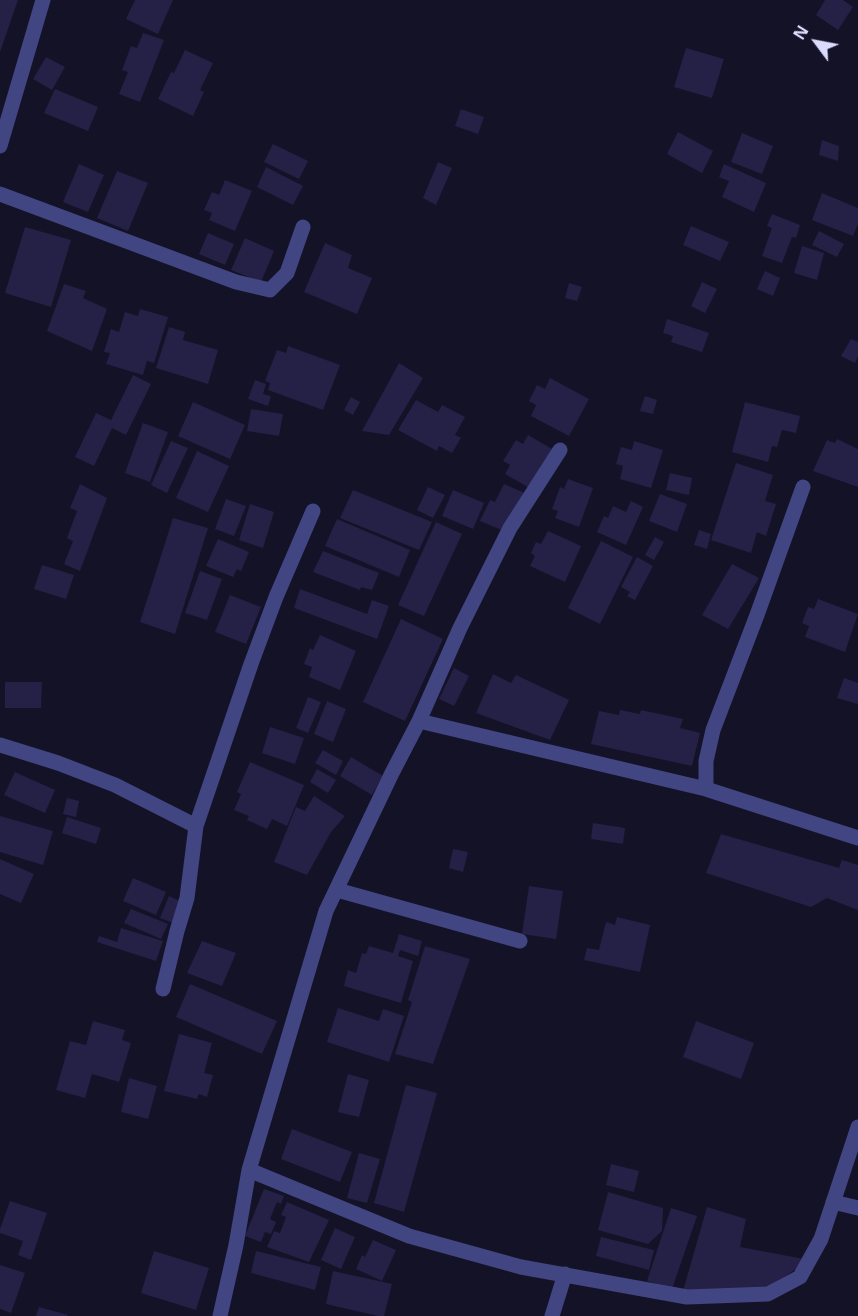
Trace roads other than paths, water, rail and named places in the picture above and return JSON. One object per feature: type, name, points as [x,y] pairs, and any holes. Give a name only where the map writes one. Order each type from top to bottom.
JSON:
[{"type":"street","points":[[0,147],[43,0]]},
{"type":"street","points":[[0,194],[236,282],[270,290],[287,273],[303,227]]},
{"type":"street","points":[[220,1316],[236,1245],[249,1170],[326,911],[510,528],[560,450]]},
{"type":"street","points":[[706,789],[706,761],[713,730],[803,487]]},
{"type":"street","points":[[163,989],[187,898],[196,826],[250,664],[271,608],[313,511]]},
{"type":"street","points":[[419,721],[706,789],[858,838]]},
{"type":"street","points":[[0,745],[58,763],[115,785],[196,826]]},
{"type":"street","points":[[337,890],[520,941]]},
{"type":"street","points":[[249,1170],[409,1236],[521,1267],[687,1297],[768,1294],[800,1277],[821,1239],[858,1127]]},
{"type":"street","points":[[833,1202],[858,1208]]},
{"type":"street","points":[[552,1316],[565,1274]]}]
